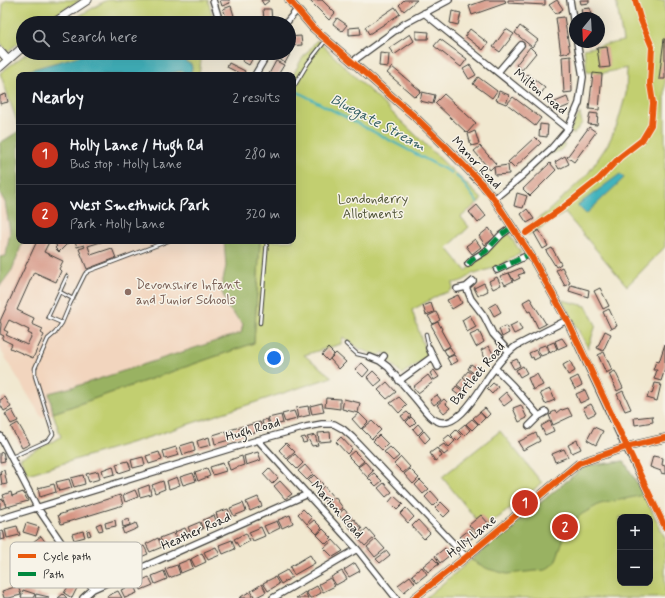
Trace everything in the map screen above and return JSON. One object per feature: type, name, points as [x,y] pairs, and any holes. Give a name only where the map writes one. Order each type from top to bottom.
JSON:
[{"type":"street","points":[[64,16],[88,0]]},
{"type":"street","points":[[213,0],[218,16]]},
{"type":"street","name":"Manor Road","points":[[289,0],[312,27],[326,40],[413,115],[481,183],[494,199],[530,254],[567,320],[626,447]]},
{"type":"street","points":[[352,62],[404,24],[449,0]]},
{"type":"street","points":[[570,0],[572,12]]},
{"type":"street","points":[[292,16],[297,10]]},
{"type":"street","name":"Milton Road","points":[[424,13],[568,129]]},
{"type":"street","name":"Milton Road","points":[[498,72],[521,45]]},
{"type":"street","points":[[494,199],[523,176],[568,129],[579,103],[583,77],[578,48]]},
{"type":"street","points":[[0,51],[8,60]]},
{"type":"street","points":[[0,67],[16,53]]},
{"type":"street","points":[[257,72],[264,60]]},
{"type":"street","points":[[468,264],[486,251],[501,235],[512,227]]},
{"type":"street","points":[[497,270],[530,254]]},
{"type":"street","points":[[457,289],[466,287],[473,281]]},
{"type":"street","points":[[466,287],[471,299],[484,316],[493,334],[509,352]]},
{"type":"street","name":"Bartleet Road","points":[[370,357],[382,359],[430,417],[441,422],[454,420],[476,397],[495,368],[509,352],[516,346],[567,320]]},
{"type":"street","points":[[429,348],[438,367]]},
{"type":"street","points":[[399,381],[432,357]]},
{"type":"street","points":[[495,368],[539,416]]},
{"type":"street","points":[[529,426],[539,416],[546,412]]},
{"type":"street","name":"Hugh Road","points":[[0,519],[258,440],[322,424],[334,424],[343,429],[352,437],[466,557]]},
{"type":"street","points":[[1,438],[37,507],[61,542]]},
{"type":"street","name":"Holly Lane","points":[[414,598],[579,463],[626,447],[665,438]]},
{"type":"street","name":"Marion Road","points":[[258,440],[357,549],[396,598]]},
{"type":"street","points":[[626,447],[665,527]]},
{"type":"street","name":"Heather Road","points":[[142,567],[308,494]]},
{"type":"street","points":[[273,598],[357,549]]},
{"type":"street","points":[[84,598],[93,589]]},
{"type":"lane","points":[[296,83],[308,62],[326,40]]},
{"type":"lane","points":[[12,458],[49,440],[53,434],[35,376],[35,368],[48,339],[54,334],[62,323],[85,274],[89,271],[160,244]]},
{"type":"lane","points":[[260,323],[267,244]]},
{"type":"lane","points":[[62,323],[48,317],[67,276]]},
{"type":"lane","points":[[60,292],[73,299]]},
{"type":"lane","points":[[426,334],[429,348]]},
{"type":"lane","points":[[346,344],[357,354],[370,357]]},
{"type":"shaded area","name":"Devonshire Infant and Junior Schools","points":[[16,133],[16,244],[260,244],[254,343],[42,418],[0,349],[0,143]]},
{"type":"green space","points":[[7,0],[81,0],[55,16],[16,16],[16,45],[7,52],[0,41],[3,3]]},
{"type":"green space","points":[[107,0],[208,0],[212,16],[79,16]]},
{"type":"green space","points":[[616,0],[665,0],[665,247],[627,286],[565,213],[528,235],[524,229],[546,213],[587,175],[608,144],[617,125],[626,94],[627,68],[603,73],[587,72],[584,49],[605,48],[605,45],[623,41]]},
{"type":"green space","name":"Londonderry Allotments","points":[[317,40],[482,199],[461,217],[469,227],[447,248],[466,271],[508,232],[521,253],[499,266],[475,274],[472,273],[463,280],[452,283],[453,288],[448,292],[439,295],[412,310],[427,357],[402,374],[388,360],[384,352],[378,356],[360,349],[343,337],[341,344],[304,355],[332,377],[153,436],[28,474],[20,458],[61,437],[53,413],[254,343],[260,244],[296,244],[296,72],[295,72],[301,60]]},
{"type":"green space","points":[[18,60],[201,60],[199,72],[16,72],[16,118],[0,73]]},
{"type":"green space","points":[[580,113],[582,123],[574,134],[569,131]]},
{"type":"green space","points":[[16,133],[16,244],[22,244],[12,270],[0,286],[0,257],[6,256],[10,231],[5,202],[0,194],[0,143]]},
{"type":"green space","points":[[561,143],[565,145],[560,151],[548,155]]},
{"type":"green space","points":[[224,244],[260,244],[254,343],[53,413],[49,393],[80,385],[241,333],[243,324],[228,308],[221,289],[226,266]]},
{"type":"green space","points":[[562,300],[586,306],[596,325],[588,348]]},
{"type":"green space","points":[[500,431],[542,483],[484,529],[442,477]]},
{"type":"green space","points":[[624,461],[644,495],[665,538],[665,598],[425,598],[585,466]]},
{"type":"green space","points":[[624,461],[644,495],[600,504],[582,514],[568,526],[555,563],[545,570],[507,574],[488,569],[471,560],[585,466]]},
{"type":"water","points":[[64,60],[186,60],[186,62],[191,64],[192,68],[191,72],[24,72]]},
{"type":"water","points":[[620,174],[624,177],[623,179],[586,214],[578,206],[579,204]]},
{"type":"building","points":[[220,0],[229,0],[230,3],[222,6]]},
{"type":"building","points":[[261,0],[270,0],[264,5]]},
{"type":"building","points":[[309,0],[322,0],[335,13],[329,20]]},
{"type":"building","points":[[404,0],[417,0],[404,11],[399,5]]},
{"type":"building","points":[[486,0],[505,0],[506,3],[472,15],[469,6]]},
{"type":"building","points":[[508,0],[545,0],[545,5],[508,3]]},
{"type":"building","points":[[557,0],[563,9],[556,14],[549,5]]},
{"type":"building","points":[[580,0],[589,0],[589,3],[581,4]]},
{"type":"building","points":[[231,6],[234,16],[226,16],[223,9]]},
{"type":"building","points":[[395,7],[400,14],[369,34],[365,27]]},
{"type":"building","points":[[590,8],[590,12],[582,12],[581,9]]},
{"type":"building","points":[[263,9],[271,9],[272,16],[264,16]]},
{"type":"building","points":[[452,11],[461,13],[458,25],[450,23]]},
{"type":"building","points":[[564,17],[570,52],[561,54],[556,18]]},
{"type":"building","points":[[337,18],[347,25],[342,31],[333,24]]},
{"type":"building","points":[[520,26],[538,40],[532,47],[515,33]]},
{"type":"building","points":[[360,27],[361,34],[349,35],[349,28]]},
{"type":"building","points":[[470,29],[488,43],[483,50],[465,36]]},
{"type":"building","points":[[506,29],[514,34],[500,52],[493,47]]},
{"type":"building","points":[[416,31],[429,32],[428,39],[416,39]]},
{"type":"building","points":[[410,34],[414,41],[394,55],[389,48]]},
{"type":"building","points":[[296,36],[301,36],[302,45],[296,46]]},
{"type":"building","points":[[440,39],[467,59],[461,67],[434,46]]},
{"type":"building","points":[[664,39],[665,79],[659,79]]},
{"type":"building","points":[[530,47],[536,53],[522,70],[516,65]]},
{"type":"building","points":[[607,47],[610,67],[600,68],[597,48]]},
{"type":"building","points":[[380,53],[389,54],[388,67],[379,66]]},
{"type":"building","points":[[571,56],[572,92],[564,93],[562,57]]},
{"type":"building","points":[[242,60],[252,60],[249,65]]},
{"type":"building","points":[[276,61],[284,65],[280,72],[270,72]]},
{"type":"building","points":[[229,63],[245,71],[237,72],[227,67]]},
{"type":"building","points":[[470,65],[476,75],[469,79],[463,69]]},
{"type":"building","points":[[392,67],[421,91],[415,97],[387,73]]},
{"type":"building","points":[[593,73],[602,74],[599,110],[589,109]]},
{"type":"building","points":[[528,74],[545,88],[540,95],[522,81]]},
{"type":"building","points":[[478,77],[497,91],[492,98],[473,84]]},
{"type":"building","points":[[499,91],[509,95],[506,104],[496,100]]},
{"type":"building","points":[[422,92],[435,95],[433,104],[420,101]]},
{"type":"building","points":[[6,94],[8,102],[0,104],[0,96]]},
{"type":"building","points":[[444,94],[476,123],[467,133],[435,103]]},
{"type":"building","points":[[513,97],[541,118],[535,126],[507,104]]},
{"type":"building","points":[[567,97],[570,105],[558,110],[555,102]]},
{"type":"building","points":[[590,113],[598,114],[597,125],[588,124]]},
{"type":"building","points":[[540,124],[548,125],[547,137],[539,136]]},
{"type":"building","points":[[589,127],[596,132],[574,162],[567,157]]},
{"type":"building","points":[[475,131],[479,144],[471,146],[468,134]]},
{"type":"building","points":[[535,137],[541,143],[514,168],[508,162]]},
{"type":"building","points":[[480,146],[496,164],[490,170],[474,151]]},
{"type":"building","points":[[565,156],[569,164],[559,169],[555,162]]},
{"type":"building","points":[[550,163],[556,170],[530,196],[523,189]]},
{"type":"building","points":[[508,165],[509,174],[495,175],[494,167]]},
{"type":"building","points":[[517,193],[527,196],[523,208],[514,206]]},
{"type":"building","points":[[477,205],[486,216],[478,223],[469,212]]},
{"type":"building","points":[[527,209],[534,219],[527,223],[521,214]]},
{"type":"building","points":[[489,228],[495,237],[485,245],[479,236]]},
{"type":"building","points":[[539,230],[548,246],[543,249],[534,233]]},
{"type":"building","points":[[475,239],[481,247],[472,254],[466,246]]},
{"type":"building","points":[[36,244],[48,244],[44,252],[63,261],[59,269],[61,271],[56,282],[34,272],[17,310],[34,318],[32,324],[43,329],[41,333],[44,335],[33,358],[10,348],[12,344],[2,339],[4,336],[0,334],[0,321]],"holes":[[[9,320],[29,330],[28,333],[32,335],[27,345],[6,335],[8,332],[4,330]]]},
{"type":"building","points":[[55,244],[67,244],[59,252],[55,248],[57,246]]},
{"type":"building","points":[[76,244],[94,244],[88,246],[91,255],[112,248],[116,258],[87,269],[79,249],[85,247],[84,245],[77,247]]},
{"type":"building","points":[[552,248],[561,264],[556,267],[546,251]]},
{"type":"building","points":[[562,267],[570,283],[565,286],[556,270]]},
{"type":"building","points":[[521,268],[524,273],[518,275],[520,278],[514,281],[509,273]]},
{"type":"building","points":[[509,273],[513,281],[505,285],[500,276]]},
{"type":"building","points":[[497,277],[501,285],[493,289],[489,281]]},
{"type":"building","points":[[484,283],[488,291],[478,296],[474,288]]},
{"type":"building","points":[[571,285],[589,290],[588,297],[569,291]]},
{"type":"building","points":[[600,288],[609,306],[603,309],[594,291]]},
{"type":"building","points":[[458,295],[462,303],[452,309],[447,300]]},
{"type":"building","points":[[530,298],[546,324],[538,328],[530,311],[528,312],[523,302]]},
{"type":"building","points":[[431,303],[434,312],[426,315],[423,306]]},
{"type":"building","points":[[496,303],[501,312],[494,316],[489,307]]},
{"type":"building","points":[[609,309],[617,326],[611,329],[603,312]]},
{"type":"building","points":[[436,312],[440,320],[433,324],[428,316]]},
{"type":"building","points":[[470,315],[476,327],[467,332],[462,320]]},
{"type":"building","points":[[438,322],[450,346],[443,350],[431,325]]},
{"type":"building","points":[[518,322],[522,330],[514,334],[510,326]]},
{"type":"building","points":[[506,326],[509,333],[502,337],[499,329]]},
{"type":"building","points":[[479,331],[484,342],[476,347],[470,335]]},
{"type":"building","points":[[605,331],[611,334],[603,351],[597,348]]},
{"type":"building","points":[[562,338],[567,345],[558,349],[555,341]]},
{"type":"building","points":[[554,342],[557,349],[550,353],[547,345]]},
{"type":"building","points":[[665,344],[665,369],[661,381],[654,379],[657,370],[653,370],[656,361],[659,362]]},
{"type":"building","points":[[545,345],[549,353],[541,356],[537,348]]},
{"type":"building","points":[[489,346],[494,356],[486,360],[481,350]]},
{"type":"building","points":[[450,347],[454,354],[448,357],[444,350]]},
{"type":"building","points":[[328,348],[334,354],[328,361],[322,355]]},
{"type":"building","points":[[536,350],[540,357],[534,360],[533,357],[531,358],[529,353]]},
{"type":"building","points":[[604,352],[612,370],[606,373],[598,355]]},
{"type":"building","points":[[336,353],[346,362],[339,369],[330,359]]},
{"type":"building","points":[[454,355],[458,361],[451,365],[447,358]]},
{"type":"building","points":[[517,359],[520,366],[514,369],[510,362]]},
{"type":"building","points":[[570,361],[575,371],[568,375],[563,365]]},
{"type":"building","points":[[362,363],[369,370],[363,377],[355,369]]},
{"type":"building","points":[[471,364],[478,369],[475,374],[468,369]]},
{"type":"building","points":[[523,366],[527,373],[520,377],[516,370]]},
{"type":"building","points":[[434,370],[439,377],[434,380],[430,373]]},
{"type":"building","points":[[373,371],[382,380],[375,386],[367,377]]},
{"type":"building","points":[[468,371],[474,375],[470,382],[463,377]]},
{"type":"building","points":[[615,371],[623,388],[617,391],[609,374]]},
{"type":"building","points":[[537,374],[543,385],[533,390],[528,378]]},
{"type":"building","points":[[428,375],[433,382],[418,393],[413,387]]},
{"type":"building","points":[[578,376],[582,385],[575,389],[570,380]]},
{"type":"building","points":[[463,378],[469,383],[464,390],[457,385]]},
{"type":"building","points":[[387,382],[396,392],[387,399],[378,390]]},
{"type":"building","points":[[493,383],[498,387],[492,394],[487,389]]},
{"type":"building","points":[[655,383],[661,384],[657,401],[647,398],[649,392],[652,394]]},
{"type":"building","points":[[456,386],[463,391],[460,396],[453,391]]},
{"type":"building","points":[[550,389],[555,400],[545,404],[540,393]]},
{"type":"building","points":[[585,390],[589,399],[580,403],[576,394]]},
{"type":"building","points":[[623,391],[631,409],[625,411],[617,394]]},
{"type":"building","points":[[506,392],[512,400],[504,406],[498,399]]},
{"type":"building","points":[[437,395],[441,400],[434,405],[430,400]]},
{"type":"building","points":[[5,397],[11,407],[4,411],[0,404],[0,400]]},
{"type":"building","points":[[399,397],[407,405],[399,413],[390,403]]},
{"type":"building","points":[[326,398],[340,399],[340,409],[325,407]]},
{"type":"building","points":[[344,399],[360,403],[358,413],[342,409]]},
{"type":"building","points":[[444,399],[450,408],[444,413],[437,405]]},
{"type":"building","points":[[322,403],[324,412],[312,414],[310,406]]},
{"type":"building","points":[[591,404],[596,413],[588,417],[583,408]]},
{"type":"building","points":[[521,405],[527,418],[519,422],[513,408]]},
{"type":"building","points":[[308,406],[310,415],[298,418],[296,408]]},
{"type":"building","points":[[485,408],[490,414],[486,418],[480,412]]},
{"type":"building","points":[[568,408],[572,416],[553,425],[549,415],[555,411],[556,413],[561,409]]},
{"type":"building","points":[[12,410],[18,421],[11,424],[5,414]]},
{"type":"building","points":[[294,411],[297,419],[285,422],[282,414]]},
{"type":"building","points":[[407,412],[411,416],[405,421],[401,416]]},
{"type":"building","points":[[480,412],[485,418],[479,424],[473,418]]},
{"type":"building","points":[[359,413],[368,422],[361,429],[352,419]]},
{"type":"building","points":[[281,415],[283,423],[271,426],[268,418]]},
{"type":"building","points":[[652,416],[653,422],[635,425],[634,418]]},
{"type":"building","points":[[411,417],[416,422],[411,427],[406,422]]},
{"type":"building","points":[[267,419],[270,427],[264,429],[262,421]]},
{"type":"building","points":[[472,419],[478,424],[472,430],[466,424]]},
{"type":"building","points":[[372,421],[381,430],[372,439],[362,429]]},
{"type":"building","points":[[550,421],[554,431],[545,435],[541,426]]},
{"type":"building","points":[[260,422],[263,430],[248,434],[245,426]]},
{"type":"building","points":[[18,423],[30,444],[22,448],[11,427]]},
{"type":"building","points":[[418,424],[423,430],[418,435],[413,429]]},
{"type":"building","points":[[465,424],[470,430],[464,436],[458,430]]},
{"type":"building","points":[[243,426],[245,434],[232,438],[230,430]]},
{"type":"building","points":[[594,427],[603,431],[596,445],[587,440]]},
{"type":"building","points":[[456,430],[462,436],[457,441],[451,435]]},
{"type":"building","points":[[226,431],[229,440],[215,444],[213,435]]},
{"type":"building","points":[[424,431],[430,438],[425,443],[419,436]]},
{"type":"building","points":[[330,432],[331,441],[319,442],[318,433]]},
{"type":"building","points":[[536,433],[540,441],[523,450],[518,442]]},
{"type":"building","points":[[315,435],[318,445],[312,446],[307,437]]},
{"type":"building","points":[[379,435],[388,444],[382,450],[373,441]]},
{"type":"building","points":[[449,435],[455,441],[449,447],[443,440]]},
{"type":"building","points":[[209,437],[211,445],[199,448],[197,441]]},
{"type":"building","points":[[305,437],[307,442],[303,443],[301,438]]},
{"type":"building","points":[[341,437],[352,449],[347,454],[336,442]]},
{"type":"building","points":[[577,440],[581,449],[572,453],[568,445]]},
{"type":"building","points":[[193,442],[195,451],[183,455],[180,446]]},
{"type":"building","points":[[286,443],[295,452],[287,459],[279,450]]},
{"type":"building","points":[[444,444],[449,451],[444,455],[438,448]]},
{"type":"building","points":[[176,447],[179,455],[165,459],[163,451]]},
{"type":"building","points":[[390,447],[399,456],[393,461],[384,452]]},
{"type":"building","points":[[437,448],[442,456],[435,461],[430,453]]},
{"type":"building","points":[[564,449],[568,457],[555,462],[552,454]]},
{"type":"building","points":[[354,451],[364,461],[358,466],[348,456]]},
{"type":"building","points":[[3,452],[5,461],[0,462],[0,453]]},
{"type":"building","points":[[159,452],[162,460],[149,464],[146,456]]},
{"type":"building","points":[[258,452],[261,460],[246,465],[244,456]]},
{"type":"building","points":[[295,454],[303,463],[297,469],[288,460]]},
{"type":"building","points":[[242,456],[244,465],[230,470],[227,461]]},
{"type":"building","points":[[653,456],[663,458],[662,465],[665,466],[665,474],[650,467]]},
{"type":"building","points":[[143,457],[145,465],[133,468],[131,460]]},
{"type":"building","points":[[401,457],[410,467],[403,473],[394,464]]},
{"type":"building","points":[[128,461],[131,469],[119,473],[116,464]]},
{"type":"building","points":[[365,462],[373,471],[367,477],[358,467]]},
{"type":"building","points":[[223,463],[226,471],[213,475],[210,467]]},
{"type":"building","points":[[305,465],[313,474],[307,480],[298,471]]},
{"type":"building","points":[[113,466],[115,474],[104,477],[102,470]]},
{"type":"building","points":[[207,468],[210,476],[198,481],[195,472]]},
{"type":"building","points":[[269,468],[278,478],[272,484],[263,474]]},
{"type":"building","points":[[410,469],[419,478],[413,484],[404,474]]},
{"type":"building","points":[[4,470],[7,484],[2,485],[0,471]]},
{"type":"building","points":[[98,471],[100,479],[89,482],[86,474]]},
{"type":"building","points":[[193,473],[196,481],[183,485],[180,477]]},
{"type":"building","points":[[374,473],[382,481],[376,486],[368,478]]},
{"type":"building","points":[[83,475],[85,484],[74,487],[71,478]]},
{"type":"building","points":[[314,475],[323,484],[317,490],[308,481]]},
{"type":"building","points":[[177,477],[180,485],[169,489],[167,481]]},
{"type":"building","points":[[69,479],[72,488],[59,491],[56,482]]},
{"type":"building","points":[[420,480],[429,489],[423,494],[415,485]]},
{"type":"building","points":[[163,481],[165,489],[155,493],[152,485]]},
{"type":"building","points":[[280,481],[292,494],[285,499],[274,486]]},
{"type":"building","points":[[384,483],[392,492],[386,497],[378,488]]},
{"type":"building","points":[[54,484],[56,492],[40,497],[38,488]]},
{"type":"building","points":[[149,485],[151,494],[140,497],[138,489]]},
{"type":"building","points":[[324,486],[333,497],[326,502],[318,492]]},
{"type":"building","points":[[135,490],[138,497],[125,502],[123,495]]},
{"type":"building","points":[[431,491],[439,500],[433,506],[425,497]]},
{"type":"building","points":[[11,492],[12,496],[23,492],[28,501],[7,507],[3,495]]},
{"type":"building","points":[[120,495],[123,505],[61,524],[58,515]]},
{"type":"building","points":[[394,496],[403,504],[397,510],[389,502]]},
{"type":"building","points":[[258,497],[262,506],[250,511],[246,502]]},
{"type":"building","points":[[335,497],[343,508],[336,513],[328,503]]},
{"type":"building","points":[[3,499],[6,507],[0,509],[0,500]]},
{"type":"building","points":[[441,502],[450,511],[444,517],[435,508]]},
{"type":"building","points":[[243,503],[246,511],[234,516],[230,508]]},
{"type":"building","points":[[406,508],[414,517],[408,523],[400,514]]},
{"type":"building","points":[[228,509],[231,517],[219,522],[216,513]]},
{"type":"building","points":[[303,509],[312,518],[307,524],[298,514]]},
{"type":"building","points":[[344,509],[352,518],[346,523],[338,514]]},
{"type":"building","points":[[214,515],[217,523],[206,528],[203,520]]},
{"type":"building","points":[[290,515],[293,523],[282,528],[278,520]]},
{"type":"building","points":[[481,515],[489,524],[477,534],[469,525]]},
{"type":"building","points":[[129,519],[130,525],[123,527],[122,521]]},
{"type":"building","points":[[354,519],[362,529],[356,534],[347,525]]},
{"type":"building","points":[[115,520],[116,526],[106,528],[105,523]]},
{"type":"building","points":[[314,520],[322,528],[317,534],[308,525]]},
{"type":"building","points":[[418,520],[430,533],[424,539],[412,526]]},
{"type":"building","points":[[277,521],[280,528],[268,534],[264,526]]},
{"type":"building","points":[[200,522],[203,529],[191,534],[188,527]]},
{"type":"building","points":[[26,523],[39,527],[36,536],[23,532]]},
{"type":"building","points":[[101,523],[103,530],[99,531],[96,525]]},
{"type":"building","points":[[136,523],[138,528],[124,534],[122,529]]},
{"type":"building","points":[[17,526],[20,535],[7,538],[5,529]]},
{"type":"building","points":[[261,527],[265,536],[253,541],[249,532]]},
{"type":"building","points":[[185,528],[189,536],[178,541],[175,532]]},
{"type":"building","points":[[367,528],[375,537],[365,546],[357,537]]},
{"type":"building","points":[[323,529],[332,538],[326,544],[317,535]]},
{"type":"building","points":[[470,529],[475,536],[465,543],[460,537]]},
{"type":"building","points":[[3,530],[5,539],[0,540],[0,531]]},
{"type":"building","points":[[89,530],[91,535],[88,536],[87,531]]},
{"type":"building","points":[[83,531],[85,537],[74,540],[72,534]]},
{"type":"building","points":[[173,533],[176,541],[164,546],[160,538]]},
{"type":"building","points":[[246,533],[250,541],[239,547],[234,539]]},
{"type":"building","points":[[41,536],[45,542],[33,542]]},
{"type":"building","points":[[158,538],[162,547],[150,552],[146,544]]},
{"type":"building","points":[[376,539],[385,549],[375,557],[367,547]]},
{"type":"building","points":[[232,540],[235,549],[223,554],[219,545]]},
{"type":"building","points":[[333,540],[343,551],[333,557],[324,548]]},
{"type":"building","points":[[144,546],[148,554],[142,556],[142,547]]},
{"type":"building","points":[[216,547],[220,555],[208,560],[204,552]]},
{"type":"building","points":[[445,548],[450,555],[440,563],[435,556]]},
{"type":"building","points":[[387,551],[390,555],[380,563],[376,559]]},
{"type":"building","points":[[202,553],[206,562],[195,567],[191,559]]},
{"type":"building","points":[[310,555],[315,563],[294,575],[290,567]]},
{"type":"building","points":[[433,558],[439,564],[428,572],[423,566]]},
{"type":"building","points":[[190,559],[193,568],[181,573],[178,564]]},
{"type":"building","points":[[355,563],[360,571],[349,577],[344,570]]},
{"type":"building","points":[[177,565],[180,574],[169,578],[165,569]]},
{"type":"building","points":[[422,567],[427,574],[417,582],[412,575]]},
{"type":"building","points":[[287,570],[292,577],[281,584],[276,576]]},
{"type":"building","points":[[164,571],[167,579],[155,584],[152,576]]},
{"type":"building","points":[[342,571],[347,579],[336,585],[331,577]]},
{"type":"building","points":[[410,576],[415,583],[404,592],[398,585]]},
{"type":"building","points":[[149,577],[153,585],[141,590],[142,580]]},
{"type":"building","points":[[275,577],[279,584],[268,591],[263,583]]},
{"type":"building","points":[[330,578],[335,586],[323,592],[319,584]]},
{"type":"building","points":[[262,584],[266,592],[255,598],[251,591]]},
{"type":"building","points":[[317,586],[321,593],[310,598],[306,592]]},
{"type":"building","points":[[12,588],[19,588],[21,595],[4,598],[2,591]]},
{"type":"building","points":[[67,588],[77,588],[72,598],[64,593]]},
{"type":"building","points":[[126,588],[135,588],[137,593],[125,598],[121,590]]},
{"type":"building","points":[[23,590],[35,594],[33,598],[21,598]]},
{"type":"building","points":[[118,591],[122,598],[108,598],[107,596]]},
{"type":"building","points":[[249,592],[253,598],[239,598]]},
{"type":"building","points":[[305,592],[308,598],[296,598]]},
{"type":"building","points":[[36,594],[49,597],[49,598],[35,598]]},
{"type":"building","points":[[63,594],[67,598],[58,598]]},
{"type":"waterway","name":"Bluegate Stream","points":[[296,91],[452,173]]},
{"type":"waterway","name":"Bluegate Stream","points":[[456,176],[461,180],[477,202]]},
{"type":"marked path","points":[[468,264],[486,251],[501,235],[512,227]]},
{"type":"marked path","points":[[497,270],[530,254]]},
{"type":"cycle path","points":[[289,0],[312,27],[413,115],[481,183],[494,199],[530,254],[567,320],[665,527]]},
{"type":"cycle path","points":[[526,233],[561,209],[599,179],[620,157],[642,140],[651,125],[653,103],[650,84],[652,47],[640,18],[635,0]]},
{"type":"cycle path","points":[[414,598],[579,463],[626,447],[665,438]]},
{"type":"place","name":"Devonshire Infant and Junior Schools","points":[[128,292]]},
{"type":"place","name":"Holly Lane / Hugh Rd","points":[[525,503]]},
{"type":"place","name":"West Smethwick Park","points":[[565,527]]}]
